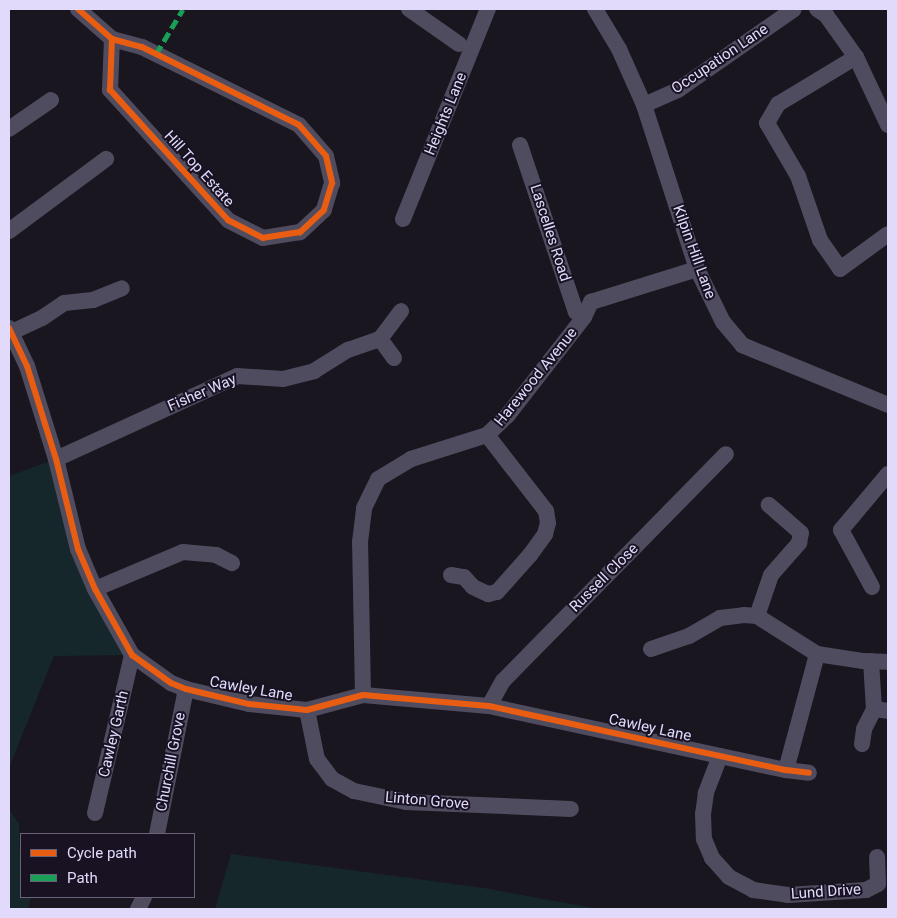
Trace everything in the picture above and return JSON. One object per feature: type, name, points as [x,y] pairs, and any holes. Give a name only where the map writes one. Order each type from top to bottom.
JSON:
[{"type":"street","name":"Hill Top Estate","points":[[78,9],[112,39],[142,46],[299,125],[326,156],[332,183],[324,210],[300,232],[263,238],[228,220],[110,90],[112,39]]},
{"type":"street","points":[[409,9],[460,44]]},
{"type":"street","name":"Heights Lane","points":[[403,219],[488,9]]},
{"type":"street","name":"Kilpin Hill Lane","points":[[595,9],[619,49],[644,105],[697,269],[723,322],[742,345],[888,405]]},
{"type":"street","name":"Occupation Lane","points":[[644,105],[678,90],[794,9]]},
{"type":"street","points":[[817,9],[826,15],[856,58],[888,125]]},
{"type":"street","points":[[856,58],[778,104],[767,123],[798,176],[820,240],[843,276],[888,234]]},
{"type":"street","points":[[9,129],[51,100]]},
{"type":"street","name":"Lascelles Road","points":[[520,144],[576,312],[584,317]]},
{"type":"street","points":[[9,231],[106,159]]},
{"type":"street","name":"Harewood Avenue","points":[[363,695],[360,542],[364,508],[378,479],[411,459],[488,435],[507,416],[584,317],[591,302],[697,269]]},
{"type":"street","points":[[10,330],[42,318],[64,304],[93,300],[122,288]]},
{"type":"street","points":[[394,358],[380,339],[401,311]]},
{"type":"street","name":"Cawley Lane","points":[[10,330],[27,366],[56,459],[78,549],[95,589],[132,655],[171,683],[186,690],[249,704],[306,710],[363,695],[489,706],[786,770],[809,772]]},
{"type":"street","name":"Fisher Way","points":[[56,459],[237,376],[283,379],[314,371],[348,350],[380,339]]},
{"type":"street","points":[[451,575],[464,577],[473,587],[488,594],[497,592],[530,555],[545,534],[548,523],[546,511],[488,435]]},
{"type":"street","name":"Russell Close","points":[[489,706],[503,681],[726,454]]},
{"type":"street","points":[[872,587],[840,530],[888,474]]},
{"type":"street","points":[[757,616],[771,576],[799,543],[801,533],[769,505]]},
{"type":"street","points":[[95,589],[183,552],[218,549],[232,563]]},
{"type":"street","points":[[651,649],[689,636],[720,618],[744,615],[757,616],[818,654],[888,662]]},
{"type":"street","points":[[786,770],[818,654]]},
{"type":"street","name":"Cawley Garth","points":[[95,813],[132,655]]},
{"type":"street","points":[[862,744],[864,729],[881,710],[871,661]]},
{"type":"street","name":"Churchill Grove","points":[[157,833],[186,690]]},
{"type":"street","name":"Linton Grove","points":[[306,710],[317,759],[332,779],[354,791],[406,802],[571,809]]},
{"type":"street","name":"Lund Drive","points":[[720,756],[706,793],[703,814],[704,838],[712,858],[729,877],[753,890],[788,896],[866,890],[880,888],[877,857]]},
{"type":"shaded area","points":[[56,459],[78,549],[132,655],[54,656],[9,768],[9,476]]},
{"type":"shaded area","points":[[9,809],[19,824],[20,898],[31,898],[28,909],[9,909]]},
{"type":"shaded area","points":[[231,854],[484,888],[599,909],[215,909]]},
{"type":"marked path","points":[[156,54],[183,9]]},
{"type":"cycle path","points":[[78,9],[112,39],[142,47],[299,125],[326,156],[332,183],[324,210],[300,232],[263,238],[228,220],[110,90],[112,39]]},
{"type":"cycle path","points":[[9,328],[27,366],[56,459],[78,549],[95,589],[132,655],[171,683],[186,689],[249,704],[307,710],[363,695],[489,706],[786,770],[809,773]]}]
